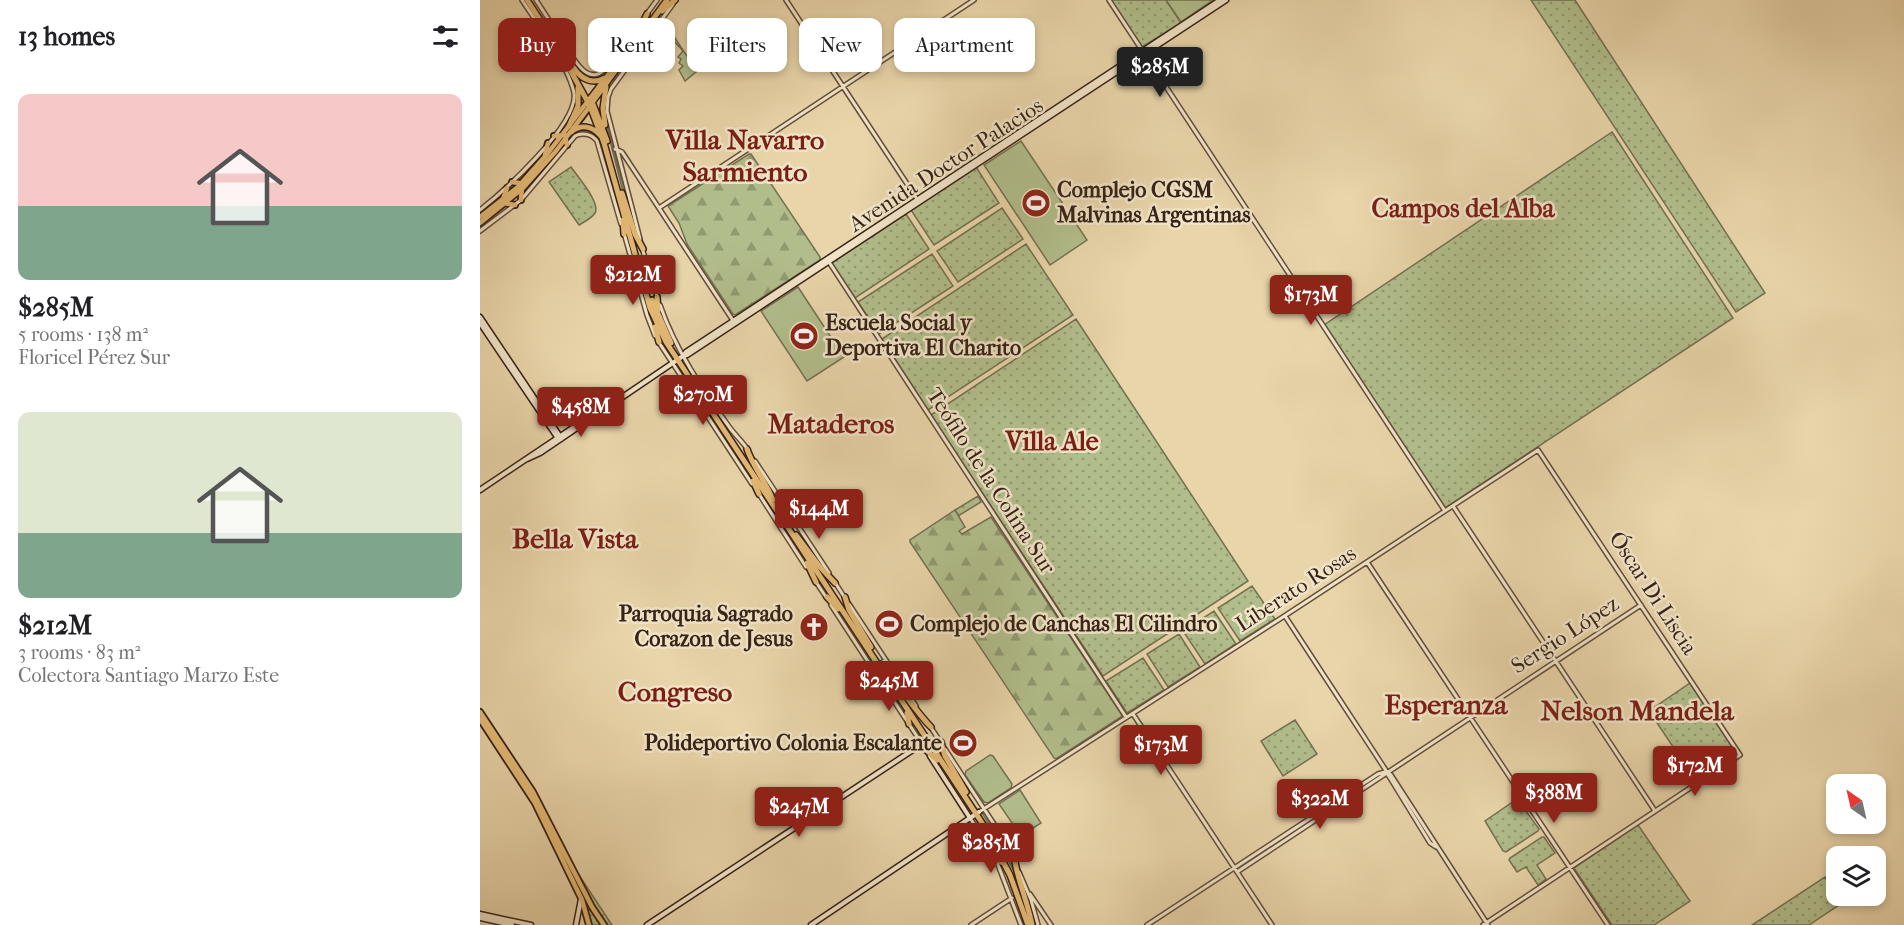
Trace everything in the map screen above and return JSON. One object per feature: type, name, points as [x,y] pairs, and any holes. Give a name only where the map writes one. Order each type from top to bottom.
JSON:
[{"type":"highway","points":[[527,0],[539,18]]},
{"type":"highway","points":[[653,18],[667,0],[655,18]]},
{"type":"highway","points":[[656,18],[676,0]]},
{"type":"highway","points":[[645,18],[647,14]]},
{"type":"highway","points":[[576,71],[580,76],[590,81],[602,80],[608,74]]},
{"type":"highway","points":[[569,133],[580,97],[572,72]]},
{"type":"highway","points":[[573,72],[590,102],[602,138],[657,324],[728,438],[964,792]]},
{"type":"highway","points":[[575,72],[612,148]]},
{"type":"highway","points":[[590,102],[608,74]]},
{"type":"highway","points":[[608,74],[603,106],[622,193],[654,307],[674,349]]},
{"type":"highway","points":[[569,133],[578,127],[588,127],[602,138]]},
{"type":"highway","points":[[614,180],[624,234]]},
{"type":"highway","points":[[622,193],[635,234],[643,249]]},
{"type":"highway","points":[[643,282],[645,298],[659,342]]},
{"type":"highway","points":[[657,297],[659,315],[678,359],[871,647]]},
{"type":"highway","points":[[728,438],[759,494]]},
{"type":"highway","points":[[747,449],[751,461],[767,485],[773,500]]},
{"type":"highway","points":[[784,522],[816,582]]},
{"type":"highway","points":[[796,535],[836,584]]},
{"type":"highway","points":[[826,597],[864,643]]},
{"type":"highway","points":[[845,597],[850,611],[879,664]]},
{"type":"highway","points":[[893,685],[894,694],[908,716],[909,724]]},
{"type":"highway","points":[[893,685],[931,727]]},
{"type":"highway","points":[[941,742],[945,756],[964,792]]},
{"type":"highway","points":[[924,746],[937,758],[980,811],[1008,863],[1022,895],[1031,925]]},
{"type":"highway","points":[[980,811],[1031,925]]},
{"type":"highway","points":[[992,851],[1001,862],[1021,902]]},
{"type":"highway","points":[[1015,862],[1018,879],[1029,908],[1031,925]]},
{"type":"main road","name":"Avenida Doctor Palacios","points":[[1143,53],[1220,0]]},
{"type":"main road","name":"Avenida Doctor Palacios","points":[[735,322],[1226,0]]},
{"type":"main road","points":[[480,224],[522,186],[569,133],[590,102]]},
{"type":"main road","points":[[554,136],[569,133]]},
{"type":"main road","points":[[567,145],[569,133]]},
{"type":"main road","points":[[521,200],[522,186],[543,158],[569,133]]},
{"type":"main road","points":[[543,158],[548,143]]},
{"type":"main road","points":[[513,182],[522,186]]},
{"type":"main road","points":[[480,217],[504,202],[507,188]]},
{"type":"main road","name":"Avenida Doctor Palacios","points":[[480,490],[685,353],[829,262],[918,201]]},
{"type":"main road","points":[[504,202],[515,206]]},
{"type":"main road","points":[[480,317],[560,437]]},
{"type":"main road","points":[[480,323],[560,437]]},
{"type":"main road","points":[[480,712],[535,795],[590,905],[604,925]]},
{"type":"main road","points":[[480,719],[533,800],[568,877],[581,898],[589,925]]},
{"type":"main road","points":[[647,925],[924,746],[970,818]]},
{"type":"main road","points":[[811,925],[980,811]]},
{"type":"main road","points":[[576,925],[581,898]]},
{"type":"main road","points":[[480,916],[512,925]]},
{"type":"main road","points":[[480,916],[531,925]]},
{"type":"street","points":[[480,210],[513,182],[554,136],[571,112],[574,94],[568,78],[527,0]]},
{"type":"street","points":[[536,0],[547,18]]},
{"type":"street","points":[[576,61],[583,71],[596,75],[608,74],[657,0]]},
{"type":"street","points":[[676,0],[611,89],[606,108],[612,148],[678,359],[759,494],[826,597],[931,727],[980,811],[1007,844],[1027,889],[1038,925]]},
{"type":"street","points":[[786,0],[918,201]]},
{"type":"street","points":[[659,208],[974,0]]},
{"type":"street","points":[[1109,0],[1445,511]]},
{"type":"street","points":[[480,231],[515,206],[531,190],[567,145],[569,133],[587,134],[597,141],[647,315],[659,342],[678,359],[747,449],[845,597],[909,724],[924,746]]},
{"type":"street","points":[[612,148],[622,152],[735,322]]},
{"type":"street","name":"Teófilo de la Colina Sur","points":[[829,262],[1126,717]]},
{"type":"street","name":"Liberato Rosas","points":[[980,811],[1285,616],[1538,450]]},
{"type":"street","name":"Óscar Di Liscia","points":[[1538,450],[1740,755],[1655,811]]},
{"type":"street","points":[[1285,616],[1391,775],[1486,924],[1655,811],[1453,506]]},
{"type":"street","points":[[1367,562],[1608,925]]},
{"type":"street","name":"Sergio López","points":[[1147,925],[1236,870],[1378,774],[1387,772],[1641,605]]},
{"type":"street","points":[[1132,713],[1272,925]]},
{"type":"street","points":[[970,818],[992,851],[1021,925]]},
{"type":"street","points":[[1027,889],[1051,925]]},
{"type":"street","points":[[971,925],[1012,898]]},
{"type":"green space","points":[[1111,0],[1166,0],[1181,23],[1142,47]]},
{"type":"green space","points":[[1166,0],[1213,0],[1181,22]]},
{"type":"green space","points":[[1531,0],[1575,0],[1765,293],[1736,312]]},
{"type":"green space","points":[[669,8],[661,18],[658,18]]},
{"type":"green space","points":[[675,38],[687,56],[687,72],[696,72],[685,81],[679,70],[683,66],[679,63],[681,59],[678,57],[683,51],[675,42]]},
{"type":"green space","points":[[618,72],[621,72],[608,89],[605,110],[636,233],[623,192],[604,115],[607,90]]},
{"type":"green space","points":[[577,129],[594,132],[602,142],[621,219],[599,139],[583,132],[569,140]]},
{"type":"green space","points":[[1612,132],[1733,318],[1445,508],[1324,325]]},
{"type":"green space","name":"Complejo CGSM Malvinas Argentinas","points":[[1021,141],[1087,240],[1050,265],[984,165]]},
{"type":"green space","points":[[749,154],[820,260],[735,315],[687,244],[679,223],[668,206]]},
{"type":"green space","points":[[571,167],[592,196],[596,209],[592,217],[579,225],[549,182]]},
{"type":"green space","points":[[976,167],[999,203],[934,245],[911,210]]},
{"type":"green space","points":[[1002,208],[1023,239],[958,282],[937,251]]},
{"type":"green space","points":[[906,214],[929,249],[855,298],[831,263]]},
{"type":"green space","points":[[1026,244],[1073,315],[928,410],[882,339]]},
{"type":"green space","points":[[932,254],[953,286],[879,334],[858,302]]},
{"type":"green space","name":"Escuela Social y Deportiva El Charito","points":[[798,287],[844,357],[807,381],[761,311]]},
{"type":"green space","points":[[1076,319],[1248,581],[1103,676],[931,415]]},
{"type":"green space","points":[[978,496],[981,502],[958,516],[955,510]]},
{"type":"green space","points":[[955,510],[965,527],[959,531],[962,534],[991,517],[1122,715],[1056,759],[910,542]]},
{"type":"green space","points":[[1252,586],[1275,619],[1240,641],[1218,608]]},
{"type":"green space","points":[[1214,611],[1236,644],[1205,664],[1183,631]]},
{"type":"green space","points":[[1179,634],[1200,667],[1168,687],[1147,654]]},
{"type":"green space","points":[[1143,658],[1164,690],[1127,713],[1106,681]]},
{"type":"green space","points":[[1690,683],[1737,754],[1696,781],[1649,711]]},
{"type":"green space","points":[[1295,720],[1317,754],[1283,776],[1261,741]]},
{"type":"green space","points":[[990,755],[1012,784],[1011,788],[988,803],[984,802],[965,775],[966,771]]},
{"type":"green space","points":[[1020,790],[1041,823],[1021,836],[999,804]]},
{"type":"green space","points":[[1517,799],[1539,829],[1506,852],[1503,851],[1485,821]]},
{"type":"green space","points":[[982,813],[986,814],[1004,843],[1016,876],[998,839]]},
{"type":"green space","points":[[1638,825],[1690,901],[1654,925],[1612,925],[1574,868]]},
{"type":"green space","points":[[1542,837],[1555,853],[1537,865],[1546,879],[1538,885],[1526,867],[1517,872],[1509,860]]},
{"type":"green space","points":[[576,872],[612,925],[606,925],[599,915]]},
{"type":"green space","points":[[573,877],[601,925],[590,925],[584,899]]},
{"type":"green space","points":[[1825,877],[1826,906],[1838,906],[1809,925],[1752,925]]},
{"type":"place","name":"Complejo CGSM Malvinas Argentinas","points":[[1036,203]]},
{"type":"place","name":"Escuela Social y Deportiva El Charito","points":[[804,336]]},
{"type":"place","name":"Complejo de Canchas El Cilindro","points":[[889,624]]},
{"type":"place","name":"Parroquia Sagrado Corazon de Jesus","points":[[814,627]]},
{"type":"place","name":"Polideportivo Colonia Escalante","points":[[963,743]]},
{"type":"district","name":"Villa Navarro Sarmiento","points":[[745,155]]},
{"type":"district","name":"Campos del Alba","points":[[1463,208]]},
{"type":"district","name":"Mataderos","points":[[831,423]]},
{"type":"district","name":"Villa Ale","points":[[1052,441]]},
{"type":"district","name":"Bella Vista","points":[[575,538]]},
{"type":"district","name":"Congreso","points":[[675,691]]},
{"type":"district","name":"Esperanza","points":[[1446,704]]},
{"type":"district","name":"Nelson Mandela","points":[[1637,710]]}]
